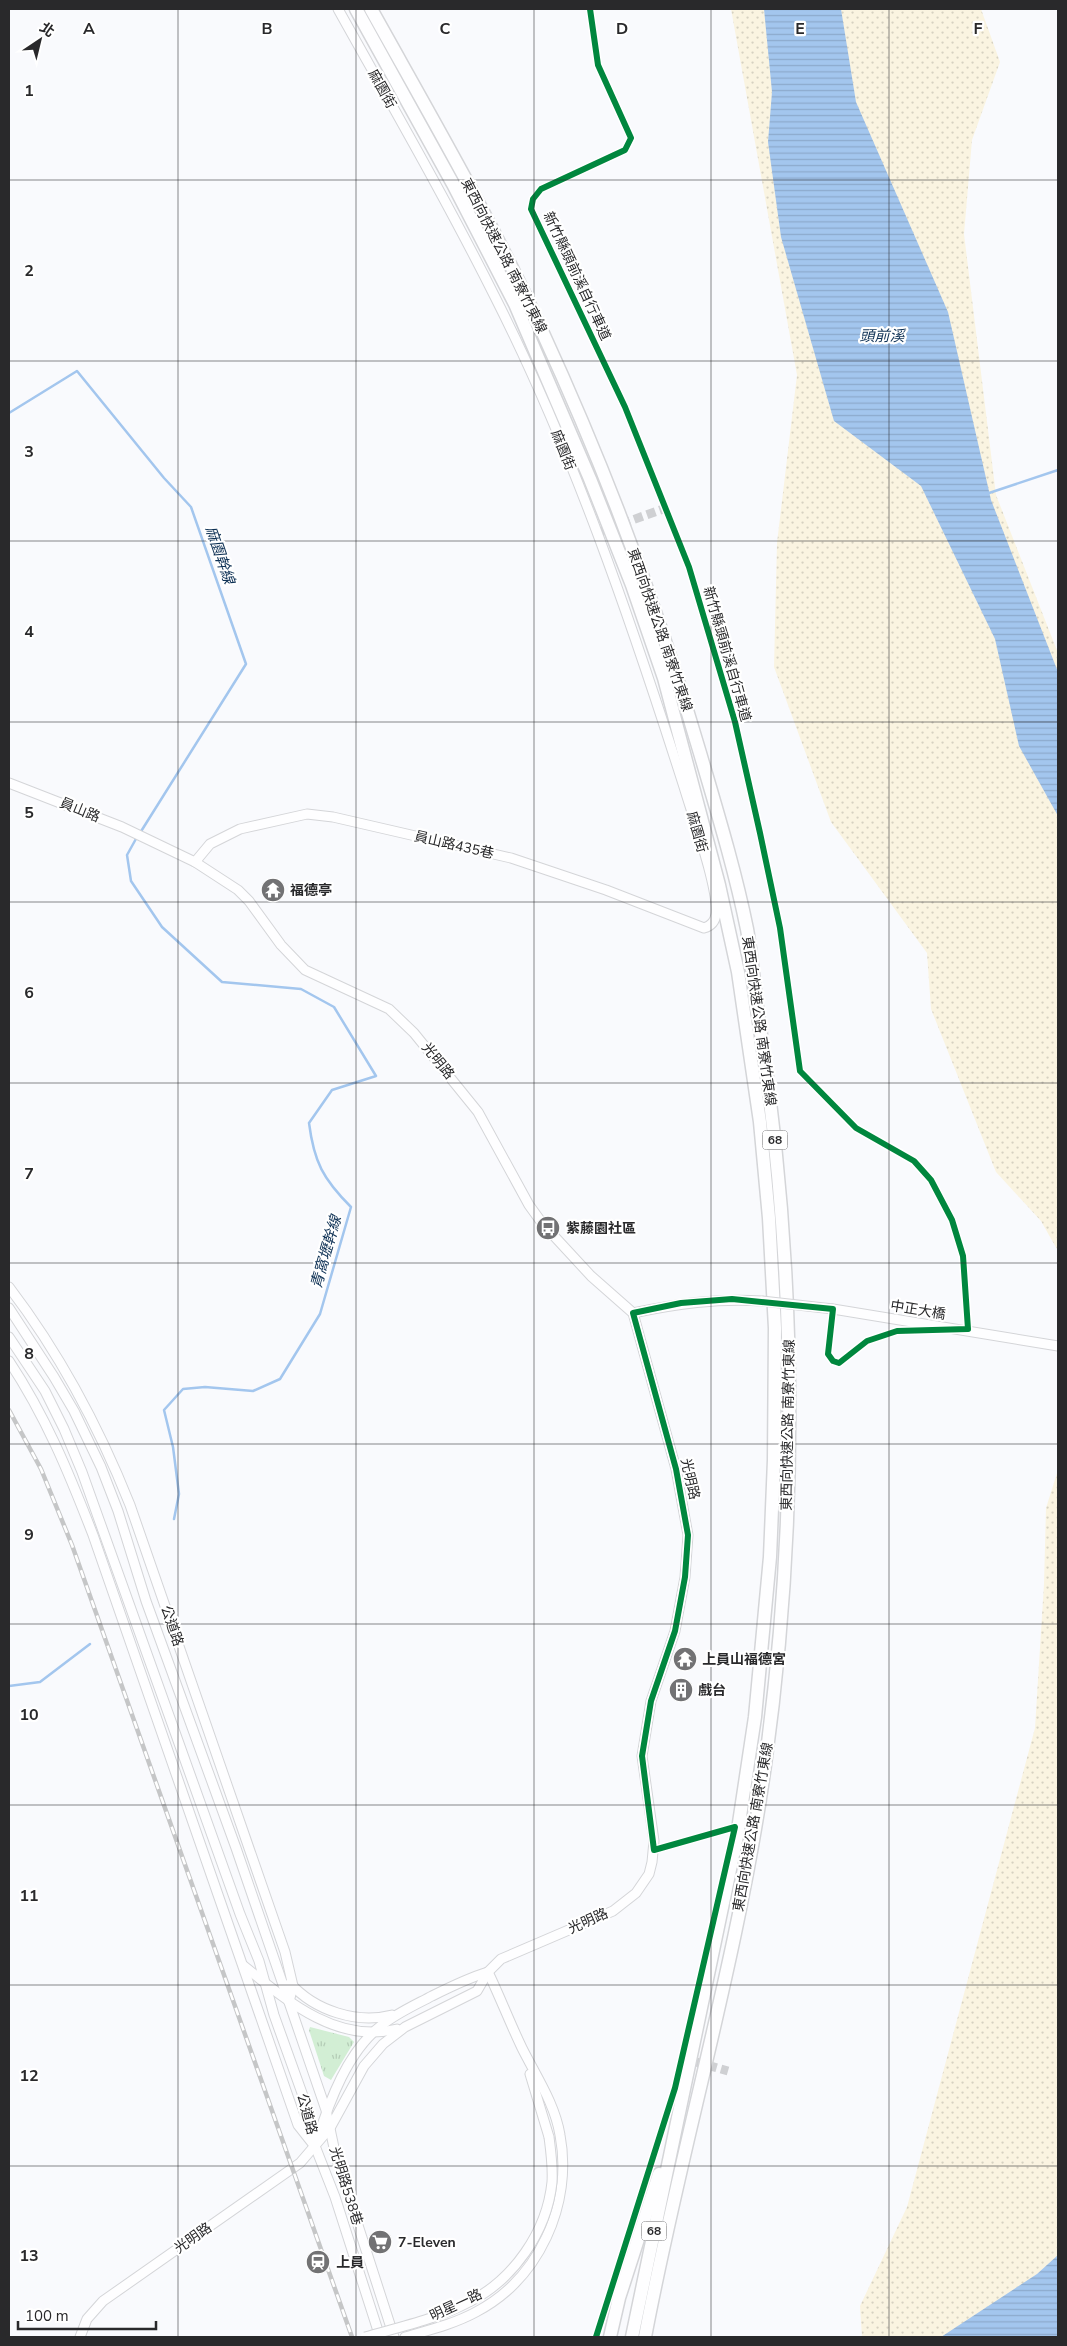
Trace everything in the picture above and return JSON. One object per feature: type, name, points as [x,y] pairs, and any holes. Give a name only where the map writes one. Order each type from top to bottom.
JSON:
[{"type":"highway","name":"東西向快速公路 南寮竹東線","points":[[356,9],[453,184],[515,304],[590,479],[632,585],[664,678],[719,885],[738,972],[751,1056],[769,1218],[774,1328],[774,1460],[770,1557],[755,1717],[737,1836],[632,2337]]},
{"type":"highway","name":"東西向快速公路 南寮竹東線","points":[[371,9],[456,162],[541,328],[634,549],[674,664],[713,797],[747,930],[770,1093],[788,1285],[790,1368],[790,1460],[776,1678],[764,1772],[731,1954],[645,2337]]},
{"type":"highway","points":[[610,2337],[628,2270],[676,2124]]},
{"type":"street","name":"麻園街","points":[[338,9],[496,298],[556,431],[642,656],[709,875],[716,901],[714,921]]},
{"type":"street","name":"員山路","points":[[9,783],[122,827],[195,862]]},
{"type":"street","name":"員山路435巷","points":[[195,862],[210,844],[240,829],[307,814],[333,817],[511,858],[606,890],[696,926],[704,928],[710,926],[714,921]]},
{"type":"street","name":"光明路","points":[[80,2337],[87,2318],[103,2301],[293,2169],[315,2146],[364,2066],[383,2044],[406,2027],[476,1991],[488,1972],[501,1959],[613,1911],[636,1893],[648,1874],[652,1862],[654,1841],[642,1756],[651,1700],[675,1631],[685,1576],[688,1535],[676,1468],[633,1313],[591,1276],[542,1223],[528,1205],[478,1112],[414,1033],[389,1009],[305,970],[281,945],[249,901],[238,890],[195,862]]},
{"type":"street","name":"公道路","points":[[9,1287],[28,1311],[66,1371],[97,1429],[130,1505],[285,1952],[293,1986],[289,2002]]},
{"type":"street","name":"中正大橋","points":[[633,1313],[681,1303],[732,1299],[762,1301],[833,1309],[1058,1346]]},
{"type":"street","name":"公道路","points":[[9,1308],[74,1411],[118,1511],[151,1614],[289,2002],[326,2110],[329,2124]]},
{"type":"street","name":"公道路","points":[[9,1337],[45,1391],[82,1472],[240,1914],[259,1961],[264,1983],[307,2107],[315,2146]]},
{"type":"street","name":"公道路","points":[[9,1361],[33,1398],[70,1473],[244,1966],[298,2125],[315,2146]]},
{"type":"street","points":[[54,1377],[66,1371]]},
{"type":"street","points":[[244,1874],[258,1870]]},
{"type":"street","name":"公道路","points":[[272,1957],[293,1986],[327,2009],[350,2017],[376,2019],[406,2010]]},
{"type":"street","points":[[244,1966],[289,2002],[334,2026],[372,2033],[406,2027]]},
{"type":"street","name":"光明路","points":[[315,2146],[326,2110],[342,2078],[372,2033],[406,2010],[470,1977],[488,1972]]},
{"type":"street","name":"明星一路","points":[[405,2337],[454,2322],[477,2312],[518,2280],[536,2256],[550,2231],[557,2210],[562,2184],[563,2158],[560,2134],[552,2108],[488,1972]]},
{"type":"street","name":"明星一路","points":[[365,2337],[450,2311],[470,2302],[492,2288],[510,2272],[527,2250],[539,2227],[547,2205],[552,2182],[549,2137],[521,2045]]},
{"type":"street","name":"光明路538巷","points":[[329,2124],[336,2157],[394,2337]]},
{"type":"street","name":"光明路538巷","points":[[315,2146],[335,2197],[380,2337]]},
{"type":"green space","points":[[310,2027],[349,2037],[354,2042],[331,2080],[324,2076],[309,2030]]},
{"type":"sand","points":[[731,9],[981,9],[1000,62],[972,140],[964,234],[996,495],[1058,653],[1058,1251],[1041,1221],[996,1172],[931,1009],[927,953],[831,822],[774,667],[777,543],[797,375]]},
{"type":"sand","points":[[1058,1470],[1058,2337],[862,2337],[860,2306],[907,2207],[1035,1728],[1044,1584],[1046,1508]]},
{"type":"water","name":"頭前溪","points":[[764,9],[841,9],[856,102],[948,312],[991,500],[1058,672],[1058,816],[1019,746],[995,639],[921,486],[834,421],[781,237],[768,142],[772,92]]},
{"type":"water","points":[[1058,2255],[1058,2337],[941,2337],[1037,2274]]},
{"type":"waterway","name":"麻園幹線","points":[[9,413],[77,371],[164,478],[191,507],[246,664],[140,833]]},
{"type":"waterway","points":[[986,494],[1058,470]]},
{"type":"waterway","name":"青窩壢幹線","points":[[137,837],[127,855],[131,881],[162,927],[222,982],[301,989],[334,1007],[376,1076],[332,1090],[309,1123],[314,1149],[321,1169],[333,1188],[351,1207],[320,1314],[280,1379],[253,1391],[205,1387],[183,1389],[164,1410],[173,1447],[179,1494],[174,1519]]},
{"type":"waterway","name":"青窩壢幹線","points":[[9,1686],[40,1682],[90,1644]]},
{"type":"tunnel","points":[[596,533],[666,508]]},
{"type":"tunnel","points":[[682,2058],[728,2071]]},
{"type":"railway","points":[[9,1410],[41,1469],[72,1545],[352,2337]]},
{"type":"cycle path","name":"新竹縣頭前溪自行車道","points":[[590,9],[598,65],[631,138],[625,150],[541,189],[533,199],[531,209],[625,407],[689,567],[735,722],[760,833],[780,928],[800,1071],[856,1128],[914,1161],[931,1180],[952,1220],[963,1256],[968,1329],[897,1331],[867,1341],[839,1363],[833,1361],[828,1354],[833,1309],[732,1299],[681,1303],[633,1313],[676,1469],[688,1535],[685,1577],[675,1631],[651,1701],[642,1756],[654,1850],[735,1827],[675,2088],[596,2337]]},
{"type":"place","name":"福德亭","points":[[273,890]]},
{"type":"place","name":"紫藤園社區","points":[[548,1228]]},
{"type":"place","name":"上員山福德宮","points":[[685,1659]]},
{"type":"place","name":"戲台","points":[[681,1690]]},
{"type":"place","name":"7-Eleven","points":[[380,2242]]},
{"type":"place","name":"上員","points":[[318,2262]]}]
